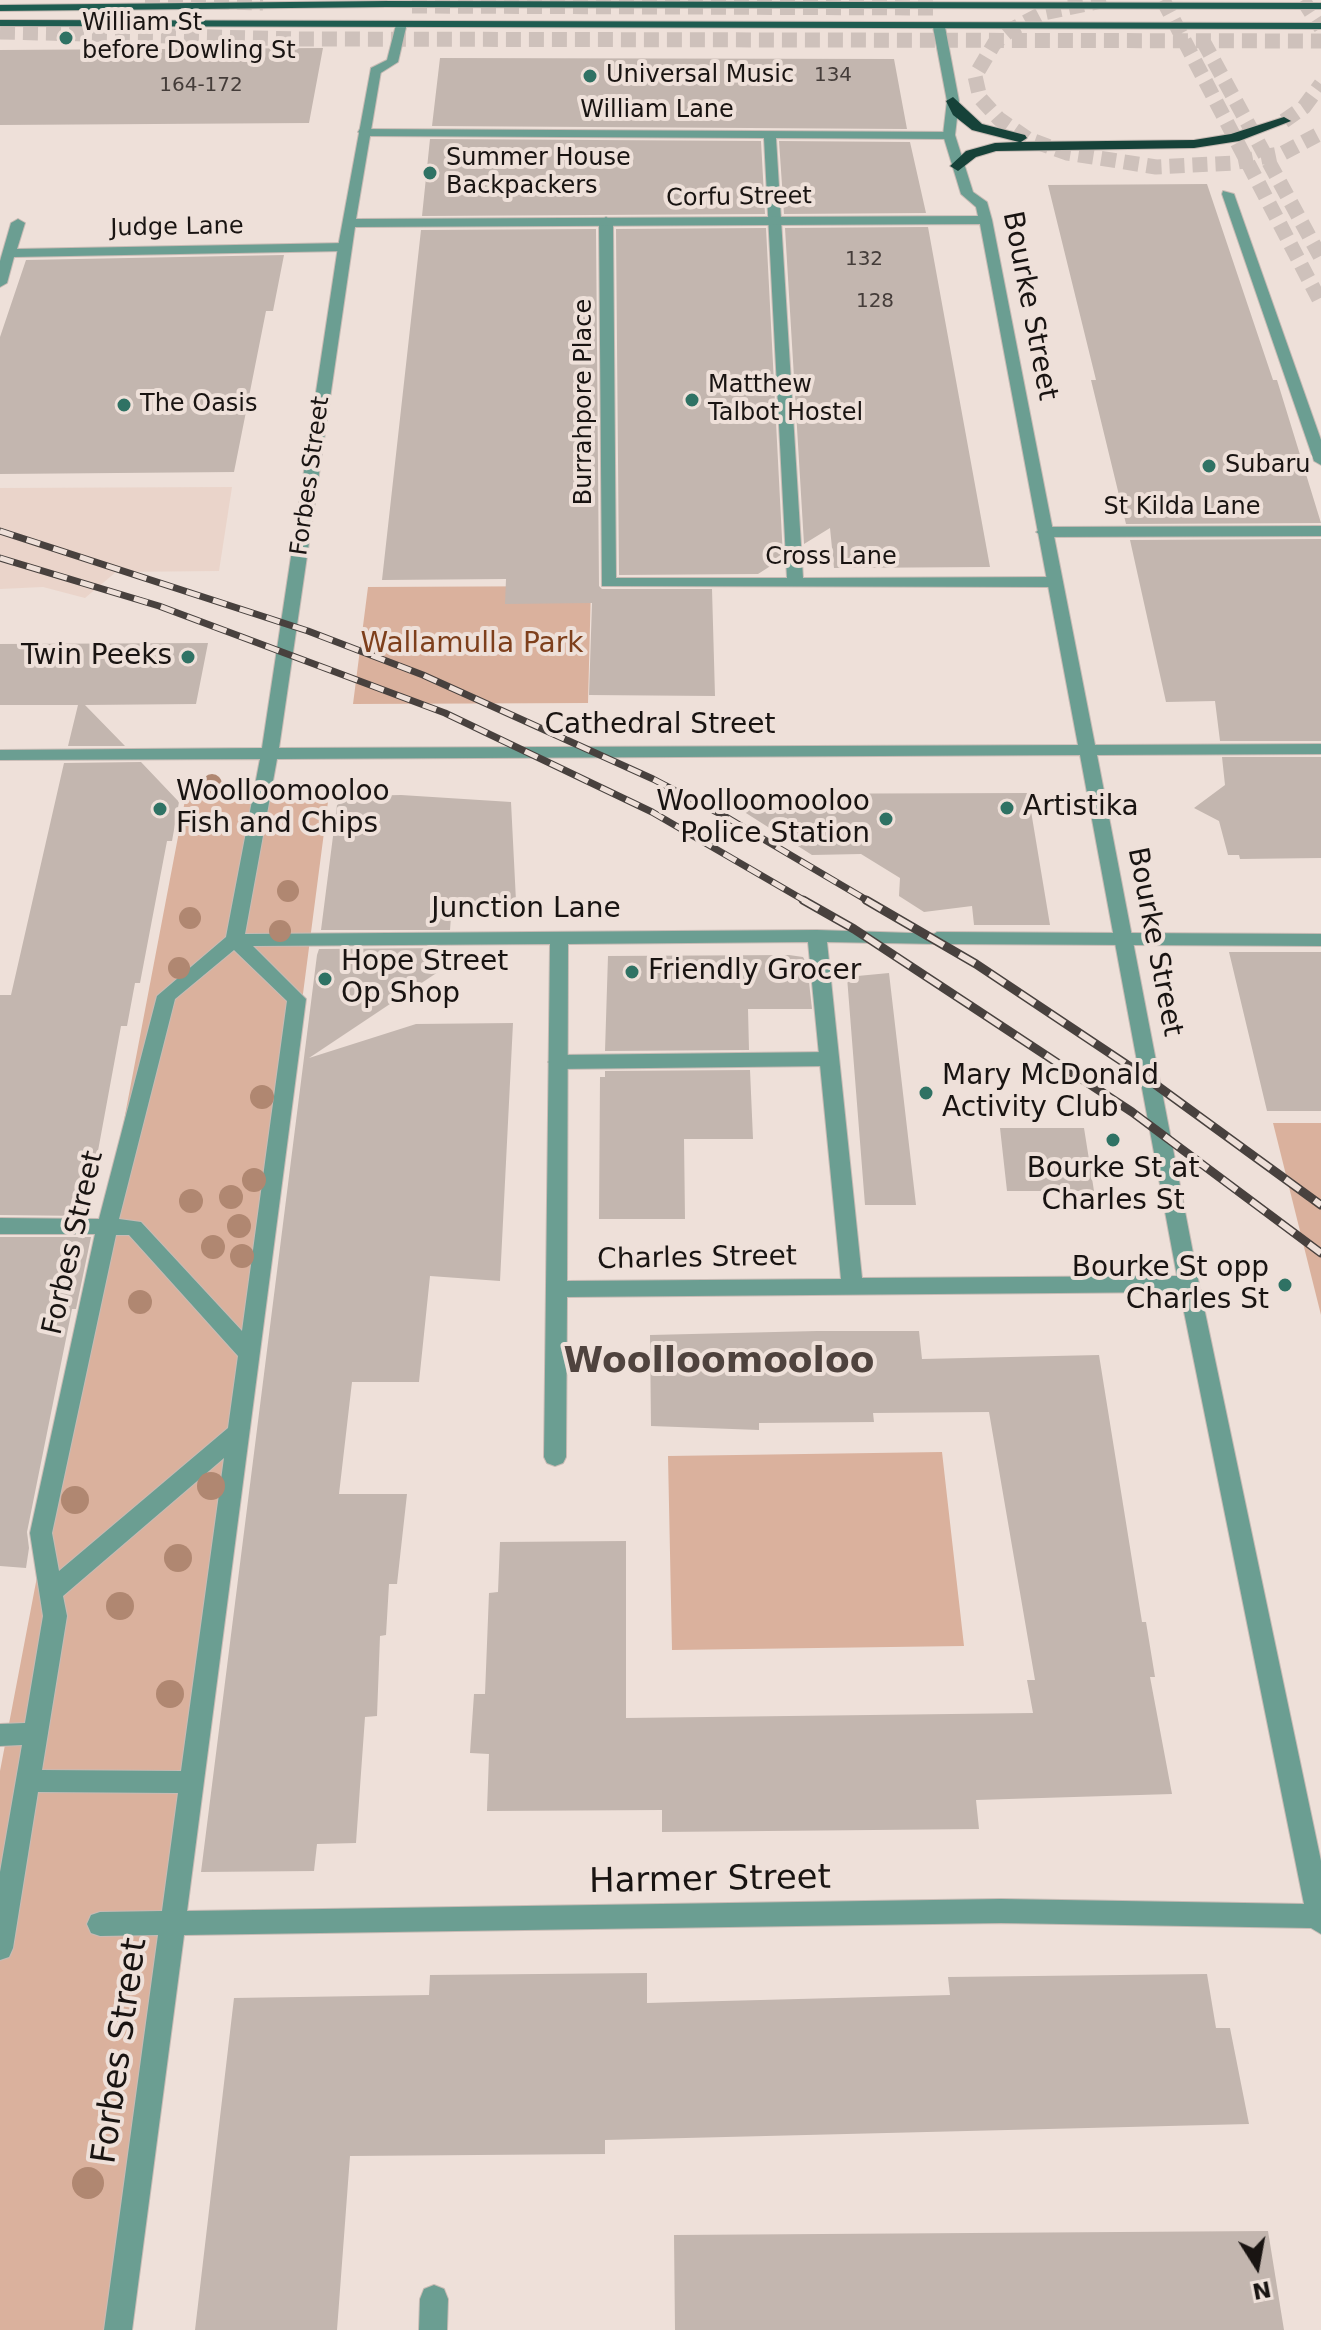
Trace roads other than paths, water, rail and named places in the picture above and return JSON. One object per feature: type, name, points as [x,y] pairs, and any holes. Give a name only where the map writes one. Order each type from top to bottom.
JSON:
[{"type":"highway","points":[[953,101],[960,115],[988,131],[1078,146]]},
{"type":"highway","points":[[958,166],[971,154],[985,148],[1218,141],[1284,121]]},
{"type":"main road","points":[[0,1],[114,7]]},
{"type":"main road","points":[[0,8],[932,2],[1321,6]]},
{"type":"main road","points":[[770,3],[914,15],[932,20],[939,27]]},
{"type":"main road","points":[[0,23],[1321,26]]},
{"type":"main road","points":[[1285,26],[1321,35]]},
{"type":"street","name":"Forbes Street","points":[[0,1948],[33,1733],[55,1616],[41,1533],[107,1227],[166,996],[235,940],[270,754],[345,247],[375,71],[394,58],[401,23]]},
{"type":"street","name":"Bourke Street","points":[[939,27],[953,101],[949,135],[967,194],[982,205],[986,220],[1189,1284],[1321,1918]]},
{"type":"street","name":"William Lane","points":[[364,132],[949,135]]},
{"type":"street","points":[[770,134],[795,582]]},
{"type":"street","points":[[1228,194],[1321,461]]},
{"type":"street","name":"Corfu Street","points":[[349,223],[986,220]]},
{"type":"street","name":"Burrahpore Place","points":[[606,221],[608,583]]},
{"type":"street","points":[[0,283],[18,223]]},
{"type":"street","name":"Judge Lane","points":[[10,253],[345,247]]},
{"type":"street","points":[[1300,400],[1321,400]]},
{"type":"street","name":"St Kilda Lane","points":[[1044,532],[1321,531]]},
{"type":"street","name":"Cross Lane","points":[[608,583],[1054,582]]},
{"type":"street","name":"Cathedral Street","points":[[0,755],[1321,749]]},
{"type":"street","points":[[817,936],[852,1286]]},
{"type":"street","name":"Junction Lane","points":[[235,940],[817,936],[1321,940]]},
{"type":"street","name":"Charles Street","points":[[559,938],[556,1289],[1189,1284]]},
{"type":"street","name":"Forbes Street","points":[[118,2330],[297,999],[235,940]]},
{"type":"street","points":[[558,1062],[829,1059]]},
{"type":"street","points":[[0,1226],[107,1227]]},
{"type":"street","name":"Forbes Street","points":[[107,1227],[134,1227],[248,1352]]},
{"type":"street","points":[[555,1457],[556,1289]]},
{"type":"street","points":[[51,1592],[237,1434]]},
{"type":"street","points":[[0,1735],[33,1733]]},
{"type":"street","points":[[28,1781],[191,1782]]},
{"type":"street","name":"Harmer Street","points":[[100,1924],[1001,1911],[1321,1918]]},
{"type":"street","points":[[433,2330],[434,2299]]},
{"type":"tunnel","points":[[145,0],[263,3]]},
{"type":"tunnel","points":[[998,40],[1043,13],[1106,0]]},
{"type":"tunnel","points":[[1163,0],[1184,41]]},
{"type":"tunnel","points":[[1303,0],[1321,28]]},
{"type":"tunnel","points":[[412,6],[935,8]]},
{"type":"tunnel","points":[[0,32],[298,39],[998,40]]},
{"type":"tunnel","points":[[998,40],[1184,41]]},
{"type":"tunnel","points":[[998,40],[975,76],[980,98],[999,119],[1028,139],[1067,153],[1156,167],[1247,160]]},
{"type":"tunnel","points":[[1184,41],[1321,41]]},
{"type":"tunnel","points":[[1184,41],[1247,160]]},
{"type":"tunnel","points":[[1203,41],[1266,156]]},
{"type":"tunnel","points":[[1284,121],[1304,107],[1321,84]]},
{"type":"tunnel","points":[[1266,156],[1283,153],[1321,133]]},
{"type":"tunnel","points":[[1247,160],[1266,156]]},
{"type":"tunnel","points":[[1266,156],[1321,258]]},
{"type":"tunnel","points":[[1247,160],[1321,303]]},
{"type":"railway","points":[[0,531],[308,631],[423,675],[653,779],[726,817],[870,902]]},
{"type":"railway","points":[[0,558],[159,606],[445,713],[652,812],[807,902]]},
{"type":"railway","points":[[803,900],[854,929],[1132,1112],[1321,1253]]},
{"type":"railway","points":[[866,900],[976,964],[1141,1074],[1321,1205]]},
{"type":"place","name":"William St before Dowling St","points":[[66,38]]},
{"type":"place","name":"Universal Music","points":[[590,76]]},
{"type":"place","name":"Summer House Backpackers","points":[[430,173]]},
{"type":"place","name":"Matthew Talbot Hostel","points":[[692,400]]},
{"type":"place","name":"The Oasis","points":[[124,405]]},
{"type":"place","name":"Subaru","points":[[1209,466]]},
{"type":"place","name":"Twin Peeks","points":[[188,657]]},
{"type":"place","name":"Artistika","points":[[1007,808]]},
{"type":"place","name":"Woolloomooloo Fish and Chips","points":[[160,809]]},
{"type":"place","name":"Woolloomooloo Police Station","points":[[886,819]]},
{"type":"place","name":"Friendly Grocer","points":[[632,972]]},
{"type":"place","name":"Hope Street Op Shop","points":[[325,979]]},
{"type":"place","name":"Mary McDonald Activity Club","points":[[926,1093]]},
{"type":"place","name":"Bourke St at Charles St","points":[[1113,1140]]},
{"type":"place","name":"Bourke St opp Charles St","points":[[1285,1285]]},
{"type":"district","name":"Woolloomooloo","points":[[719,1363]]},
{"type":"park label","name":"Wallamulla Park","points":[[472,645]]}]
